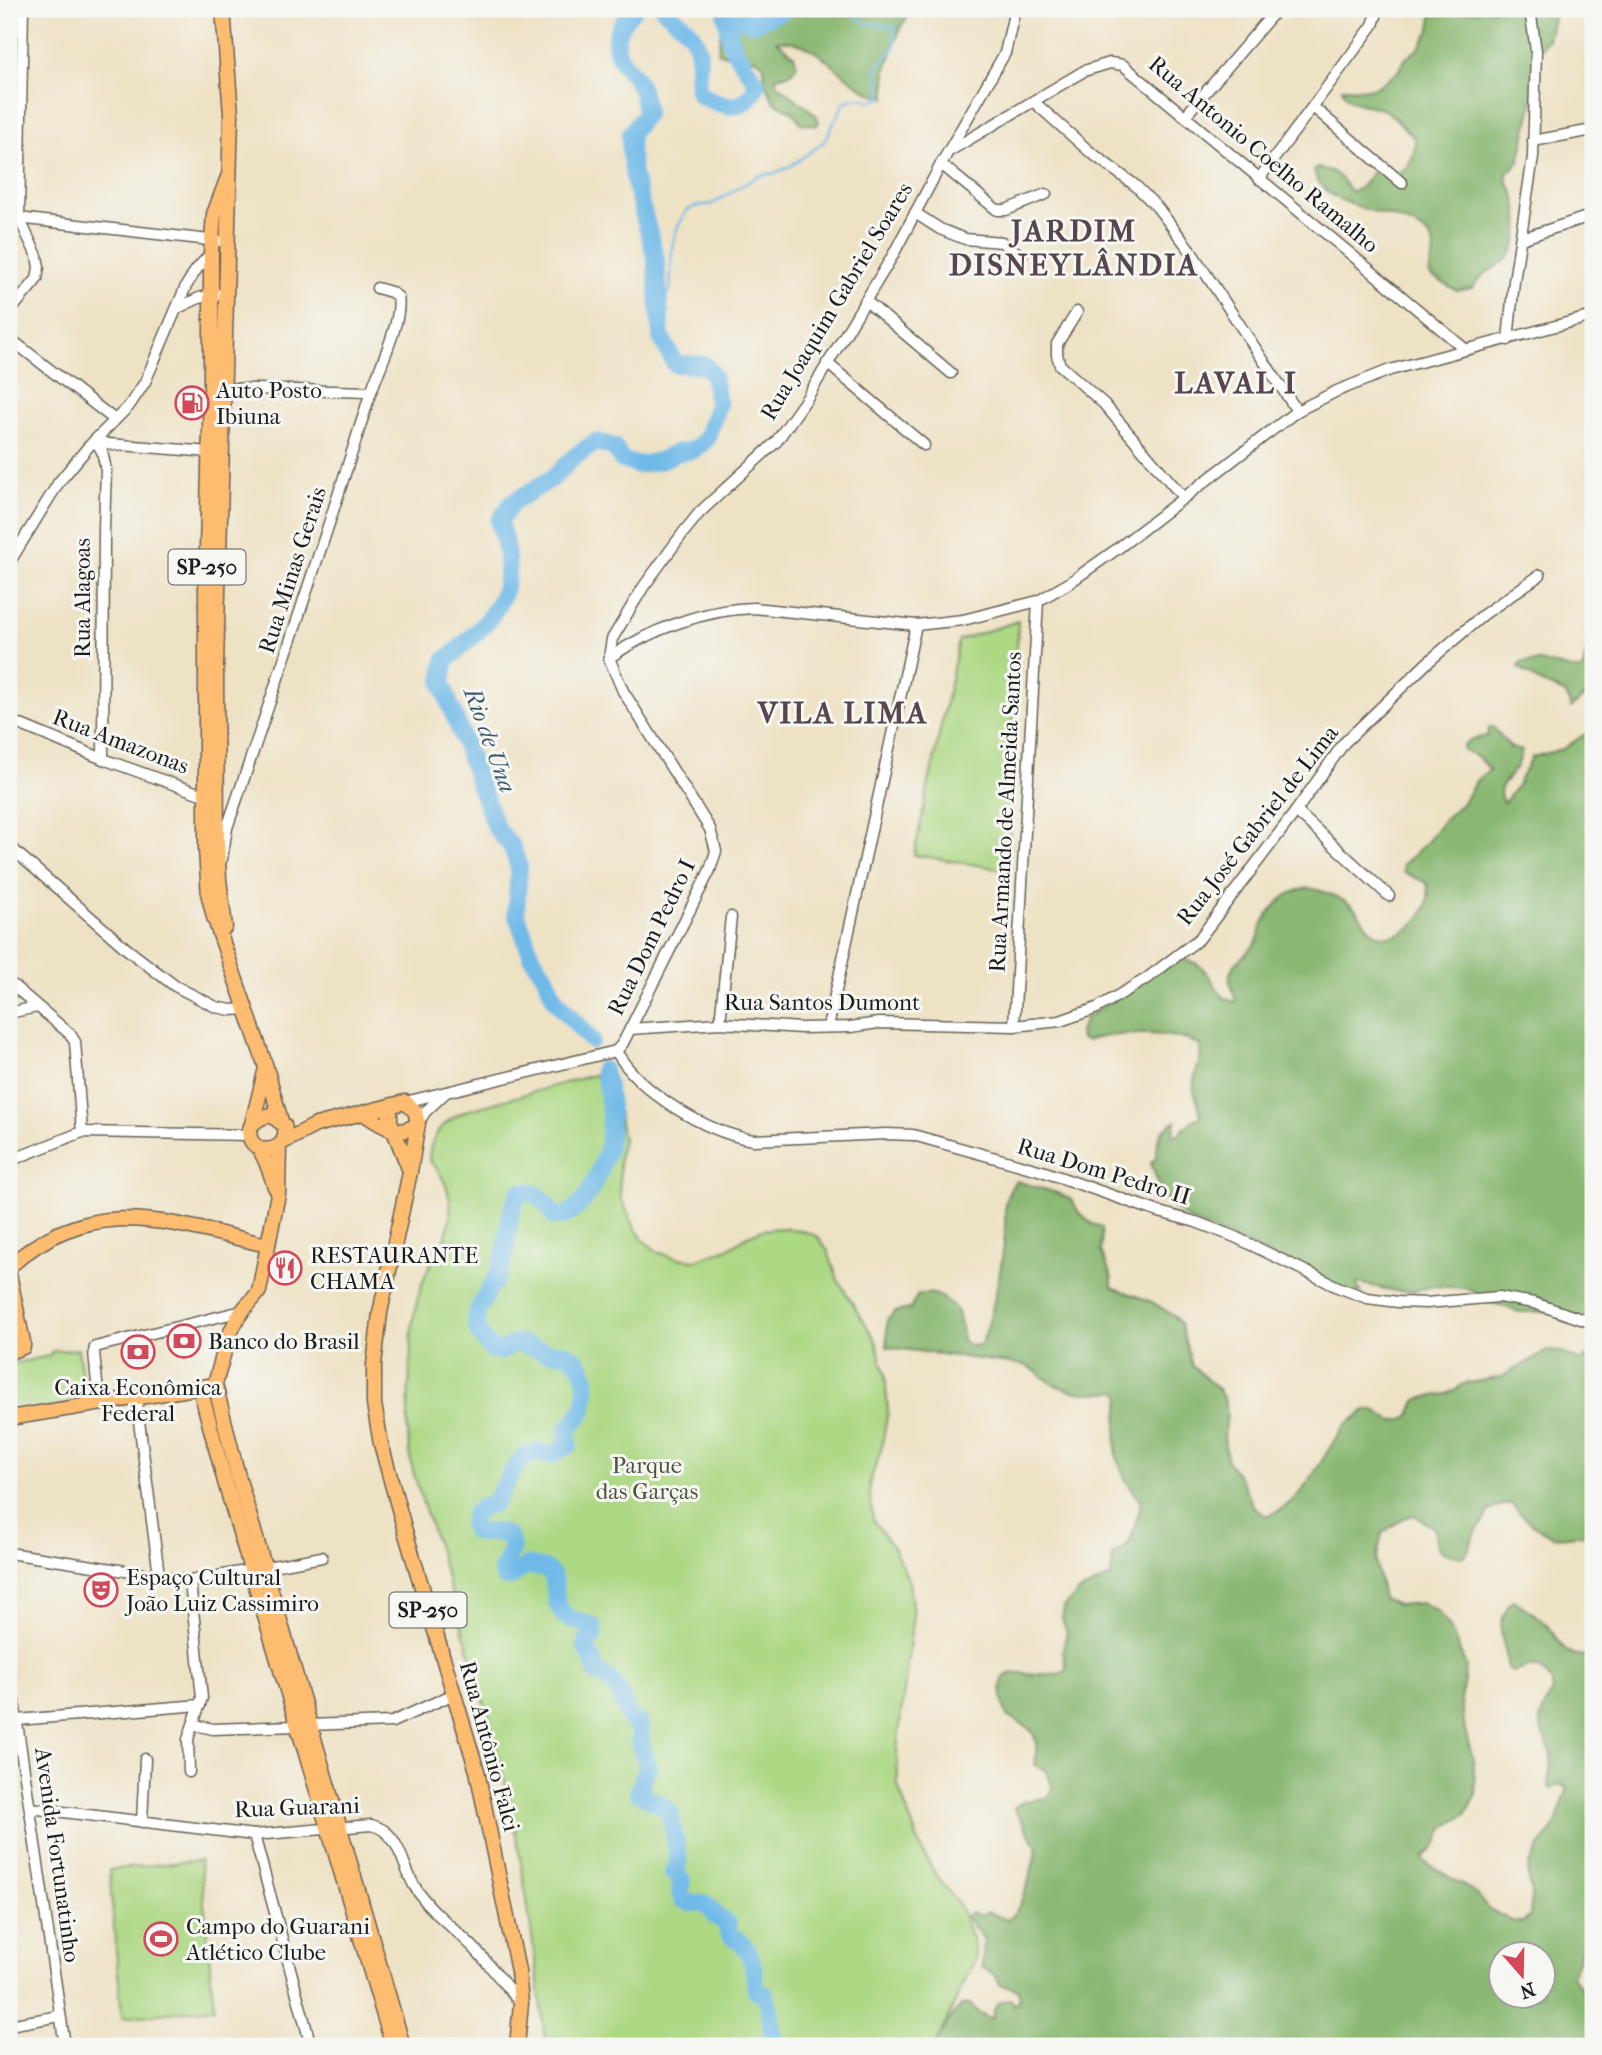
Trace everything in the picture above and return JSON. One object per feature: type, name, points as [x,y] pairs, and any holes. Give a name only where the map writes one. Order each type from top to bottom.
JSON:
[{"type":"main road","name":"SP-250","points":[[218,294],[227,242],[231,115],[223,9]]},
{"type":"main road","name":"SP-250","points":[[228,177],[214,214],[211,247],[218,294],[213,798],[209,897],[285,1130],[281,1144]]},
{"type":"main road","name":"SP-250","points":[[213,590],[210,452],[217,388]]},
{"type":"main road","name":"SP-250","points":[[212,845],[229,956]]},
{"type":"main road","points":[[266,1067],[251,1129],[253,1143],[259,1149],[278,1194]]},
{"type":"main road","points":[[259,1149],[270,1151],[317,1125],[405,1102],[415,1111],[418,1123],[411,1129],[394,1130],[385,1128],[363,1113]]},
{"type":"main road","points":[[390,1106],[390,1121],[410,1172]]},
{"type":"main road","points":[[251,1129],[260,1117],[271,1115],[282,1123],[317,1125]]},
{"type":"main road","name":"Rua Antônio Falci","points":[[418,1123],[380,1313],[374,1365],[374,1404],[381,1444],[405,1531],[477,1771],[518,1971],[521,2003],[517,2046]]},
{"type":"main road","points":[[231,1479],[215,1384],[232,1329],[242,1311],[250,1305],[259,1291],[278,1194],[281,1144]]},
{"type":"main road","points":[[9,1267],[30,1250],[60,1232],[105,1219],[138,1217],[267,1245]]},
{"type":"main road","points":[[9,1274],[16,1349]]},
{"type":"main road","points":[[9,1418],[215,1384]]},
{"type":"main road","points":[[200,1388],[259,1569],[303,1725],[403,2046]]},
{"type":"main road","points":[[335,1829],[393,2046]]},
{"type":"street","points":[[11,310],[37,279],[39,267],[37,256],[14,217],[23,9]]},
{"type":"street","name":"Rua Joaquim Gabriel Soares","points":[[609,658],[612,639],[666,554],[700,512],[776,442],[797,414],[866,301],[1005,53],[1015,9]]},
{"type":"street","points":[[1186,115],[1277,9]]},
{"type":"street","points":[[1508,340],[1533,157],[1536,51],[1530,9]]},
{"type":"street","points":[[1259,178],[1373,26],[1375,12]]},
{"type":"street","name":"Rua Antonio Coelho Ramalho","points":[[948,152],[1084,71],[1110,62],[1123,65],[1465,349]]},
{"type":"street","points":[[1034,102],[1089,151],[1136,186],[1157,207],[1190,250],[1297,411]]},
{"type":"street","points":[[1313,107],[1402,183]]},
{"type":"street","points":[[1533,141],[1593,130]]},
{"type":"street","points":[[941,164],[997,210],[1006,210],[1046,194]]},
{"type":"street","points":[[915,214],[940,229],[965,239],[1002,242],[1022,256]]},
{"type":"street","points":[[1521,239],[1593,215]]},
{"type":"street","points":[[14,217],[211,247],[227,242]]},
{"type":"street","points":[[9,563],[59,482],[145,382],[186,286],[211,247]]},
{"type":"street","name":"Rua Minas Gerais","points":[[219,879],[227,828],[312,584],[400,306],[398,297],[377,288]]},
{"type":"street","points":[[178,308],[218,294]]},
{"type":"street","points":[[866,301],[951,373]]},
{"type":"street","points":[[1077,313],[1057,344],[1060,365],[1104,404],[1182,496]]},
{"type":"street","points":[[609,658],[625,647],[684,622],[737,609],[766,609],[916,625],[963,620],[1038,601],[1107,556],[1182,496],[1297,411],[1337,391],[1390,370],[1593,316]]},
{"type":"street","points":[[9,338],[115,420]]},
{"type":"street","points":[[827,363],[924,444]]},
{"type":"street","points":[[217,388],[372,392]]},
{"type":"street","points":[[96,440],[108,444],[210,452]]},
{"type":"street","name":"Rua Alagoas","points":[[96,440],[103,451],[106,470],[103,541],[103,759]]},
{"type":"street","name":"Rua José Gabriel de Lima","points":[[1014,1026],[1060,1021],[1097,1008],[1146,979],[1199,939],[1344,743],[1427,663],[1483,615],[1540,575]]},
{"type":"street","name":"Rua Armando de Almeida Santos","points":[[1014,1026],[1038,601]]},
{"type":"street","points":[[828,1027],[916,625]]},
{"type":"street","name":"Rua Dom Pedro I","points":[[609,658],[633,708],[710,829],[716,851],[710,870],[630,1029],[616,1051]]},
{"type":"street","name":"Rua Amazonas","points":[[9,720],[103,759],[213,798]]},
{"type":"street","points":[[1296,811],[1389,896]]},
{"type":"street","points":[[212,845],[227,828]]},
{"type":"street","points":[[9,846],[118,942],[175,986],[216,1007],[247,1009]]},
{"type":"street","points":[[720,1023],[731,917]]},
{"type":"street","points":[[9,982],[71,1034],[75,1042],[82,1132]]},
{"type":"street","points":[[9,1013],[37,1007]]},
{"type":"street","name":"Rua Santos Dumont","points":[[630,1029],[720,1023],[828,1027],[890,1023],[1014,1026]]},
{"type":"street","points":[[405,1102],[616,1051]]},
{"type":"street","name":"Rua Dom Pedro II","points":[[616,1051],[623,1063],[664,1100],[696,1120],[737,1137],[753,1140],[914,1135],[1004,1163],[1042,1171],[1159,1212],[1196,1222],[1235,1237],[1340,1288],[1367,1298],[1426,1303],[1499,1297],[1534,1303],[1593,1323]]},
{"type":"street","points":[[418,1123],[431,1105],[448,1091]]},
{"type":"street","points":[[9,1161],[82,1132],[251,1129]]},
{"type":"street","points":[[99,1404],[95,1347],[242,1311]]},
{"type":"street","points":[[136,1398],[159,1575]]},
{"type":"street","points":[[9,1553],[190,1581],[322,1557]]},
{"type":"street","points":[[189,1773],[188,1739],[200,1706],[202,1683],[190,1581]]},
{"type":"street","name":"Avenida Fortunatinho","points":[[9,1669],[65,2046]]},
{"type":"street","points":[[195,1725],[213,1729],[392,1722],[454,1694]]},
{"type":"street","points":[[17,1720],[200,1706]]},
{"type":"street","points":[[142,1822],[145,1759]]},
{"type":"street","name":"Rua Guarani","points":[[30,1808],[254,1835],[371,1825],[383,1827],[390,1833],[407,1872],[428,1905],[477,1951],[521,2003]]},
{"type":"street","points":[[254,1835],[311,2046]]},
{"type":"street","points":[[9,2025],[60,2016]]},
{"type":"green space","points":[[761,9],[913,9],[901,26],[886,69],[886,98],[858,85],[807,47],[793,42],[777,41],[794,55],[797,65],[790,74],[776,77],[777,84],[816,115],[819,122],[816,126],[801,123],[792,111],[774,102],[765,83],[764,66],[760,61],[754,58],[739,60],[718,52],[721,30],[718,16],[757,18],[763,13]]},
{"type":"green space","points":[[1433,9],[1555,10],[1548,39],[1540,49],[1534,96],[1519,162],[1507,173],[1507,182],[1518,209],[1516,243],[1506,260],[1485,274],[1472,288],[1457,291],[1430,275],[1434,247],[1424,231],[1409,223],[1335,197],[1321,185],[1314,170],[1317,168],[1334,173],[1353,192],[1361,187],[1380,162],[1395,173],[1408,165],[1413,155],[1415,139],[1390,114],[1380,108],[1355,102],[1345,95],[1342,88],[1368,89],[1378,86],[1399,71],[1405,59],[1418,49],[1430,30]]},
{"type":"green space","points":[[1018,621],[1008,870],[914,855],[959,640]]},
{"type":"green space","points":[[1593,640],[1593,705],[1589,695],[1571,708],[1566,694],[1538,681],[1518,667],[1520,663],[1535,662],[1579,671],[1583,669],[1586,653]]},
{"type":"green space","points":[[1493,727],[1511,748],[1522,751],[1516,768],[1501,788],[1504,803],[1532,757],[1563,749],[1585,734],[1593,734],[1593,1329],[1569,1316],[1519,1312],[1485,1300],[1464,1288],[1434,1286],[1414,1291],[1395,1291],[1358,1283],[1361,1292],[1332,1292],[1313,1283],[1289,1264],[1187,1219],[1163,1197],[1151,1163],[1156,1158],[1158,1140],[1165,1128],[1176,1121],[1173,1134],[1176,1136],[1200,1117],[1194,1083],[1200,1057],[1199,1045],[1174,1037],[1143,1034],[1086,1041],[1081,1039],[1079,1033],[1086,1018],[1176,958],[1199,965],[1220,993],[1235,1002],[1231,971],[1256,943],[1263,923],[1279,902],[1302,889],[1318,890],[1344,901],[1356,910],[1367,926],[1377,934],[1392,936],[1407,930],[1424,911],[1428,894],[1427,883],[1403,872],[1403,865],[1428,841],[1445,818],[1462,804],[1476,781],[1490,770],[1478,757],[1464,750],[1463,745],[1472,739],[1487,736],[1489,728]]},
{"type":"green space","name":"Parque das Garças","points":[[592,1075],[613,1080],[623,1140],[619,1157],[620,1196],[635,1228],[646,1243],[660,1253],[696,1260],[731,1247],[762,1230],[800,1230],[817,1236],[828,1251],[838,1280],[876,1341],[885,1374],[888,1411],[881,1450],[869,1484],[873,1520],[894,1549],[909,1581],[913,1615],[897,1749],[898,1786],[922,1851],[936,1875],[960,1906],[973,1941],[975,1959],[935,2046],[543,2046],[545,2037],[529,1912],[506,1787],[483,1697],[410,1457],[408,1416],[411,1337],[421,1287],[443,1242],[450,1220],[447,1188],[429,1160],[435,1136],[451,1119],[466,1111]]},
{"type":"green space","points":[[1016,1181],[1072,1200],[1079,1213],[1092,1224],[1102,1227],[1101,1251],[1112,1278],[1112,1287],[1152,1302],[1180,1323],[1192,1366],[1218,1389],[1224,1399],[1227,1415],[1224,1437],[1227,1460],[1241,1480],[1254,1507],[1266,1516],[1291,1502],[1311,1478],[1344,1427],[1365,1410],[1375,1410],[1392,1421],[1403,1420],[1410,1415],[1416,1401],[1421,1398],[1447,1394],[1464,1384],[1501,1377],[1549,1350],[1559,1351],[1580,1361],[1593,1354],[1593,1535],[1553,1536],[1536,1527],[1511,1504],[1498,1506],[1488,1512],[1469,1550],[1462,1557],[1440,1550],[1435,1529],[1414,1515],[1404,1518],[1382,1533],[1376,1562],[1383,1599],[1398,1605],[1423,1603],[1437,1611],[1449,1626],[1466,1666],[1461,1700],[1473,1760],[1476,1794],[1466,1814],[1444,1828],[1435,1847],[1423,1858],[1425,1862],[1477,1894],[1489,1909],[1513,1922],[1523,1922],[1530,1916],[1532,1893],[1529,1866],[1555,1826],[1568,1788],[1560,1784],[1551,1789],[1548,1785],[1552,1754],[1542,1733],[1540,1719],[1552,1690],[1552,1682],[1539,1667],[1527,1667],[1513,1672],[1507,1668],[1501,1630],[1507,1608],[1514,1600],[1542,1620],[1569,1652],[1583,1656],[1593,1654],[1593,1670],[1587,1678],[1593,1683],[1593,1905],[1587,1912],[1586,1937],[1572,1976],[1593,2004],[1593,2046],[934,2046],[962,2005],[970,2004],[990,2019],[1000,2002],[1011,1999],[1014,2005],[1020,1999],[1018,1989],[1001,1985],[995,1975],[982,1967],[984,1940],[966,1916],[970,1913],[981,1916],[988,1912],[1007,1920],[1013,1915],[1027,1887],[1037,1847],[1014,1808],[1024,1801],[1047,1798],[1053,1787],[1046,1771],[1035,1765],[1036,1745],[1033,1733],[1007,1716],[1002,1682],[1006,1676],[1015,1673],[1064,1672],[1066,1667],[1063,1649],[1067,1632],[1062,1619],[1064,1607],[1080,1591],[1111,1577],[1113,1555],[1129,1544],[1141,1505],[1125,1479],[1116,1454],[1121,1397],[1119,1391],[1077,1392],[1052,1383],[1024,1365],[887,1347],[887,1320],[895,1312],[910,1309],[917,1296],[923,1294],[936,1295],[948,1301],[959,1317],[962,1340],[971,1346],[980,1345],[996,1291],[1008,1194]]},
{"type":"green space","points":[[78,1349],[86,1402],[9,1415],[9,1357],[13,1355],[15,1363],[49,1356],[53,1351]]},
{"type":"green space","name":"Campo do Guarani Atlético Clube","points":[[200,1860],[214,2008],[122,2018],[109,1870]]},
{"type":"waterway","name":"Rio de Una","points":[[591,1040],[555,1000],[545,976],[532,957],[516,913],[519,867],[512,847],[496,828],[442,683],[445,661],[478,631],[500,601],[507,567],[499,522],[512,503],[554,477],[574,457],[596,442],[614,447],[622,460],[638,465],[693,450],[706,440],[718,404],[713,375],[705,365],[675,364],[661,337],[656,259],[634,179],[630,153],[630,134],[646,114],[645,105],[639,85],[621,59],[616,45],[618,32],[634,9]]},
{"type":"waterway","points":[[664,9],[688,30],[696,43],[699,94],[732,106],[746,100],[757,84],[734,51],[726,15],[754,23],[786,9]]},
{"type":"waterway","points":[[659,305],[670,290],[672,248],[676,231],[686,211],[696,206],[712,204],[758,176],[789,167],[823,143],[845,102],[855,98],[872,101],[883,97],[876,69],[895,47],[894,27],[867,23],[856,17],[854,9]]},
{"type":"waterway","name":"Rio de Una","points":[[603,1070],[609,1099],[610,1134],[595,1182],[581,1203],[564,1215],[554,1216],[540,1198],[531,1193],[520,1192],[509,1222],[503,1262],[479,1309],[476,1322],[480,1334],[492,1350],[502,1351],[515,1343],[549,1353],[563,1353],[579,1363],[586,1379],[583,1408],[579,1417],[567,1429],[569,1445],[550,1455],[539,1452],[522,1459],[493,1504],[484,1506],[474,1514],[472,1526],[475,1532],[497,1532],[510,1538],[512,1548],[502,1571],[504,1577],[511,1577],[527,1565],[545,1569],[553,1576],[561,1611],[570,1619],[593,1627],[593,1637],[587,1641],[586,1648],[596,1672],[615,1686],[630,1719],[640,1725],[640,1744],[648,1766],[638,1793],[670,1812],[679,1861],[673,1873],[682,1880],[682,1899],[690,1903],[703,1903],[712,1909],[716,1917],[728,1923],[729,1934],[747,1951],[753,1966],[756,1990],[765,1994],[770,2011],[774,2046]]},
{"type":"place","name":"Auto Posto Ibiuna","points":[[192,403]]},
{"type":"place","name":"RESTAURANTE CHAMA","points":[[285,1268]]},
{"type":"place","name":"Banco do Brasil","points":[[184,1341]]},
{"type":"place","name":"Caixa Econômica Federal","points":[[138,1352]]},
{"type":"place","name":"Espaço Cultural João Luiz Cassimiro","points":[[101,1590]]},
{"type":"place","name":"Campo do Guarani Atlético Clube","points":[[161,1939]]},
{"type":"district","name":"JARDIM DISNEYLÂNDIA","points":[[1074,248]]},
{"type":"district","name":"LAVAL I","points":[[1236,383]]},
{"type":"district","name":"VILA LIMA","points":[[843,713]]}]
